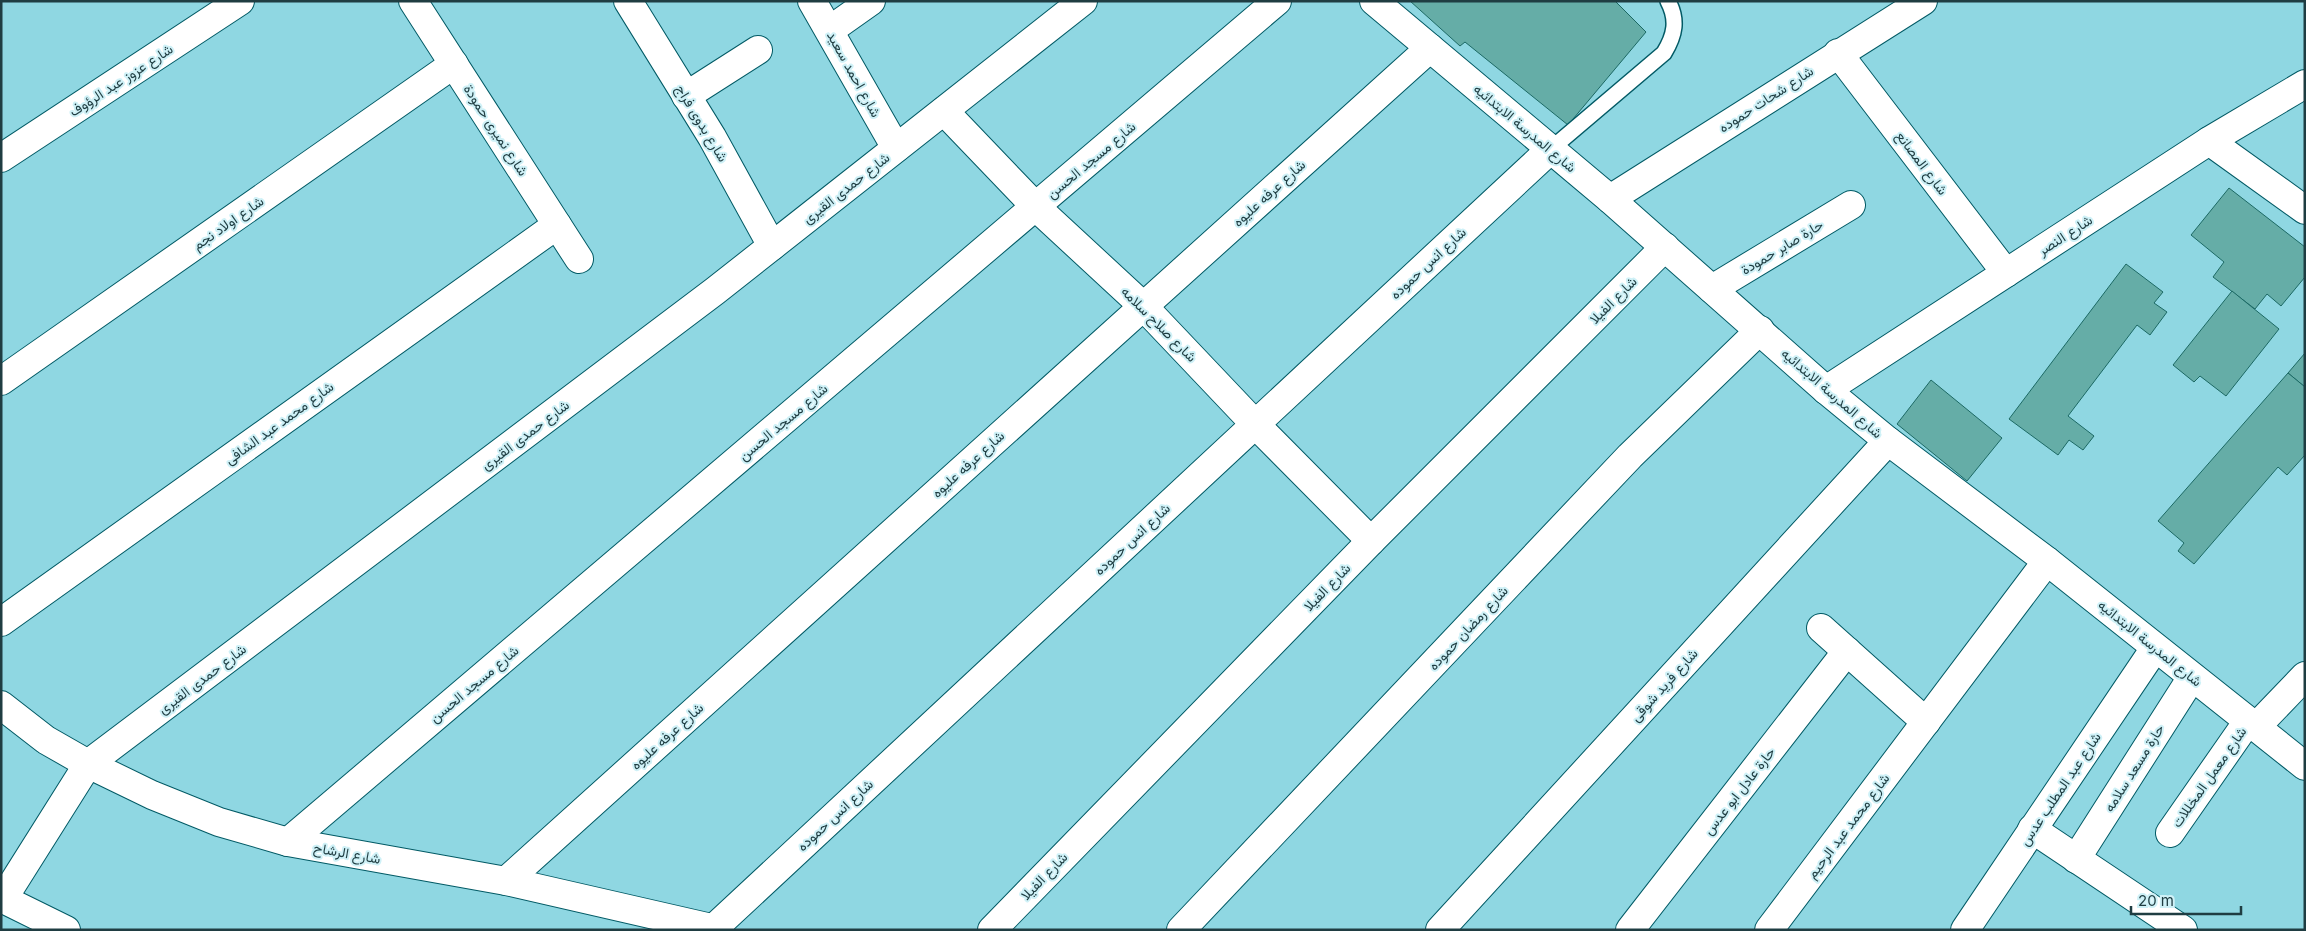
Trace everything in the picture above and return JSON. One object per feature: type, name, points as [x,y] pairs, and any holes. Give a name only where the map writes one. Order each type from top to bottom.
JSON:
[{"type":"street","name":"شارع عزوز عبد الرؤوف","points":[[1,158],[240,1]]},
{"type":"street","name":"شارع نميرى حمودة","points":[[413,1],[579,260]]},
{"type":"street","name":"شارع بدوى فراج","points":[[628,1],[712,137],[772,246]]},
{"type":"street","name":"شارع احمد سعيد","points":[[812,1],[896,148]]},
{"type":"street","points":[[830,30],[871,1]]},
{"type":"street","name":"شارع حمدى القيرى","points":[[2,899],[88,764],[772,246],[1083,1]]},
{"type":"street","name":"شارع مسجد الحسن","points":[[288,842],[1277,1]]},
{"type":"street","name":"شارع المدرسة الابتدائيه","points":[[1374,1],[1610,199],[1826,390],[1888,441],[2047,561],[2305,766]]},
{"type":"street","name":"شارع شحات حموده","points":[[1610,199],[1923,1]]},
{"type":"street","name":"شارع عرفه عليوه","points":[[506,881],[1430,48]]},
{"type":"street","points":[[686,96],[758,50]]},
{"type":"street","name":"شارع المصانع","points":[[1838,54],[2006,273]]},
{"type":"street","name":"شارع اولاد نجم","points":[[1,381],[454,64]]},
{"type":"street","name":"شارع النصر","points":[[1826,390],[2209,141],[2305,84]]},
{"type":"street","name":"شارع صلاح سلامه","points":[[944,111],[1036,207],[1143,306],[1255,424],[1371,541]]},
{"type":"street","points":[[2209,141],[2305,210]]},
{"type":"street","name":"شارع انس حموده","points":[[716,929],[1551,149]]},
{"type":"street","name":"حارة صابر حمودة","points":[[1712,288],[1851,205]]},
{"type":"street","name":"شارع محمد عبد الشافى","points":[[1,622],[557,225]]},
{"type":"street","name":"شارع الفيلا","points":[[992,930],[1371,541],[1665,247]]},
{"type":"street","name":"شارع رمضان حموده","points":[[1181,930],[1630,456],[1760,330]]},
{"type":"street","name":"شارع فريد شوقى","points":[[1440,930],[1888,441]]},
{"type":"street","name":"شارع محمد عبد الرحيم","points":[[1770,930],[2047,561]]},
{"type":"street","points":[[1821,628],[1926,722]]},
{"type":"street","name":"شارع عبد المطلب عدس","points":[[1965,930],[2155,648]]},
{"type":"street","name":"حارة عادل ابو عدس","points":[[1630,930],[1847,651]]},
{"type":"street","name":"شارع معمل المخللات","points":[[2170,833],[2252,724],[2305,676]]},
{"type":"street","name":"حارة مسعد سلامه","points":[[2076,859],[2192,677]]},
{"type":"street","name":"شارع الرشاح","points":[[1,705],[46,740],[88,764],[152,795],[211,818],[288,842],[506,881],[716,929]]},
{"type":"street","points":[[2032,829],[2176,928]]},
{"type":"street","points":[[2,899],[66,930]]},
{"type":"lane","points":[[1551,149],[1664,53],[1674,32],[1675,20],[1668,1]]},
{"type":"building","points":[[1410,1],[1615,1],[1646,32],[1568,125],[1465,42],[1460,46]]},
{"type":"building","points":[[2229,188],[2305,247],[2305,277],[2281,306],[2267,294],[2255,309],[2213,277],[2224,262],[2191,235]]},
{"type":"building","points":[[2126,264],[2163,292],[2154,303],[2167,312],[2150,335],[2137,325],[2068,416],[2094,436],[2083,450],[2069,440],[2058,455],[2009,419]]},
{"type":"building","points":[[2232,291],[2279,329],[2226,396],[2200,376],[2194,382],[2173,365]]},
{"type":"building","points":[[2305,353],[2305,387],[2288,373]]},
{"type":"building","points":[[2288,373],[2305,387],[2305,455],[2287,475],[2278,467],[2194,564],[2178,551],[2184,543],[2158,521]]},
{"type":"building","points":[[1931,380],[2002,438],[1967,481],[1897,424]]}]
